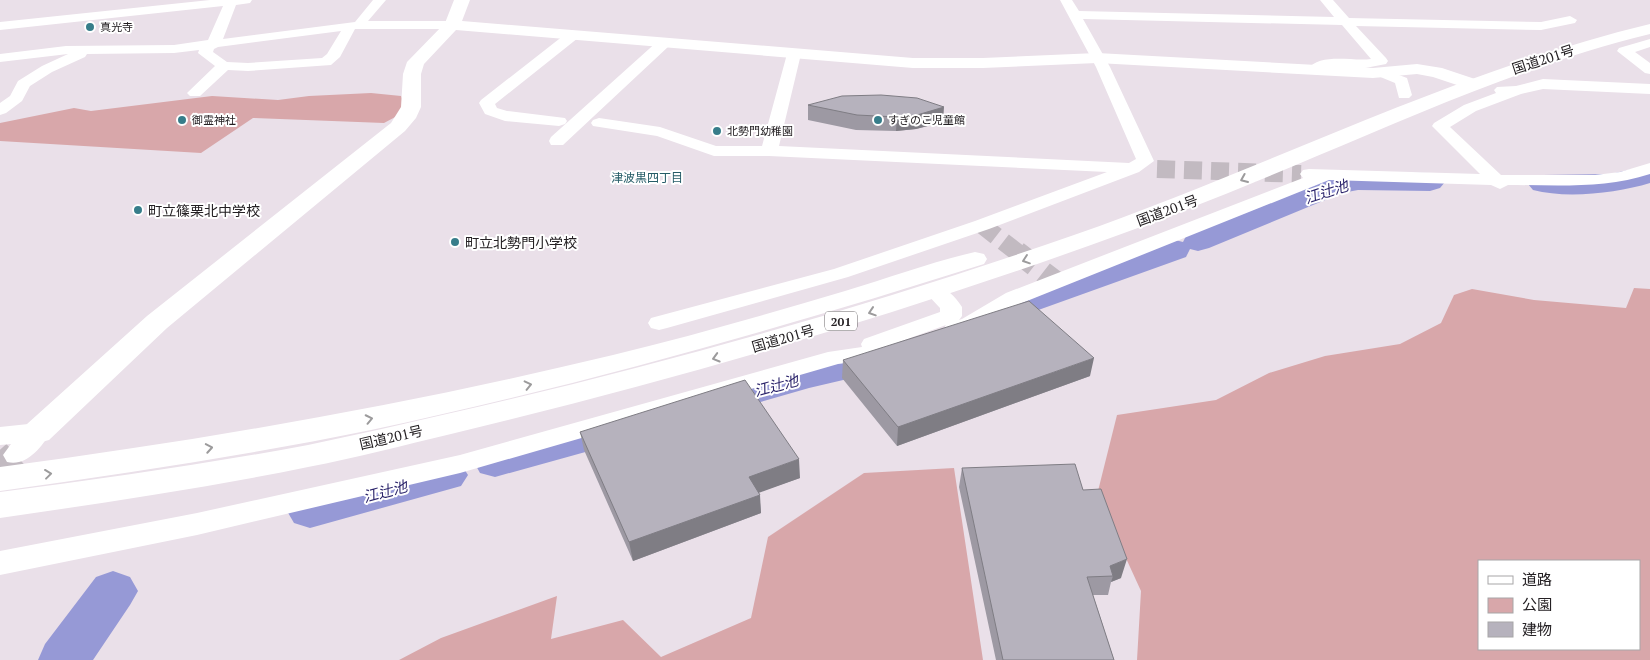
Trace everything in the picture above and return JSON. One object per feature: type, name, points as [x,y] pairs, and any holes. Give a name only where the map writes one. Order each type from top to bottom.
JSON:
[{"type":"main road","points":[[38,432],[157,322],[398,127],[406,118],[411,108],[412,74],[416,62],[452,25],[462,0]]},
{"type":"main road","name":"国道201号","points":[[0,505],[194,476],[310,455],[511,410],[703,362],[936,292],[1194,200],[1461,80],[1556,40],[1650,17]]},
{"type":"main road","points":[[452,25],[794,54],[943,64],[1097,58],[1382,73],[1417,69],[1461,80]]},
{"type":"main road","name":"国道201号","points":[[0,479],[82,469],[317,430],[512,388],[683,345],[854,297],[1068,228],[1175,189],[1404,95],[1523,65],[1578,47],[1650,29]]},
{"type":"street","points":[[246,0],[231,4],[205,53],[224,66],[274,66],[326,62],[333,57],[354,26],[380,0]]},
{"type":"street","points":[[0,26],[257,0]]},
{"type":"street","points":[[659,323],[840,273],[982,224],[1145,162],[1097,58],[1066,0]]},
{"type":"street","points":[[1314,70],[1327,64],[1360,65],[1381,61],[1326,0]]},
{"type":"street","points":[[1074,15],[1541,26],[1570,20]]},
{"type":"street","points":[[0,58],[66,50],[157,50],[354,26],[452,25]]},
{"type":"street","points":[[559,121],[505,116],[491,111],[488,103],[573,35]]},
{"type":"street","points":[[10,43],[69,43],[66,50]]},
{"type":"street","points":[[557,141],[664,43]]},
{"type":"street","points":[[1650,43],[1624,51],[1650,70]]},
{"type":"street","points":[[0,110],[16,98],[23,84],[47,69],[73,59],[88,50]]},
{"type":"street","points":[[770,151],[794,54]]},
{"type":"street","points":[[1523,65],[1522,73],[1543,84]]},
{"type":"street","points":[[195,93],[224,66]]},
{"type":"street","points":[[1382,73],[1402,81],[1404,95]]},
{"type":"street","points":[[1461,80],[1487,89],[1516,92]]},
{"type":"street","points":[[1650,89],[1543,84],[1470,108],[1440,126],[1502,187],[1606,189],[1650,182]]},
{"type":"street","points":[[599,123],[660,132],[714,151],[770,151],[1157,169]]},
{"type":"street","points":[[836,357],[870,353],[970,324],[1014,298],[1312,175],[1495,180],[1595,180],[1622,177],[1650,168]]},
{"type":"street","points":[[0,563],[197,524],[460,464],[836,357],[951,316],[951,307],[936,292]]},
{"type":"street","points":[[8,446],[38,432]]},
{"type":"green space","points":[[371,93],[401,96],[404,104],[399,115],[384,123],[253,118],[201,153],[0,141],[0,123],[74,108],[91,111],[212,96],[278,100],[309,96]]},
{"type":"green space","points":[[1634,288],[1650,289],[1650,660],[1137,660],[1141,591],[1097,495],[1117,415],[1216,400],[1269,373],[1325,356],[1400,344],[1441,323],[1454,295],[1472,289],[1534,300],[1626,308]]},
{"type":"green space","points":[[954,468],[983,660],[399,660],[441,638],[557,596],[551,639],[623,620],[661,657],[751,618],[768,537],[864,473]]},
{"type":"building","points":[[881,95],[917,98],[944,107],[917,115],[897,117],[857,115],[808,105],[842,96]]},
{"type":"building","points":[[1029,301],[1094,358],[898,427],[843,360]]},
{"type":"building","points":[[745,380],[799,459],[749,477],[760,495],[629,542],[580,432]]},
{"type":"building","points":[[1075,464],[1083,490],[1101,489],[1127,559],[1110,566],[1113,576],[1087,577],[1114,660],[1003,660],[962,468]]},
{"type":"waterway","name":"江辻池","points":[[1543,184],[1584,184],[1624,181],[1650,174]]},
{"type":"waterway","name":"江辻池","points":[[1198,241],[1334,186],[1358,181],[1430,182]]},
{"type":"waterway","name":"江辻池","points":[[986,327],[1018,306],[1175,250]]},
{"type":"waterway","name":"江辻池","points":[[705,405],[803,377],[890,358]]},
{"type":"waterway","name":"江辻池","points":[[495,462],[629,426]]},
{"type":"waterway","name":"江辻池","points":[[310,511],[446,475]]},
{"type":"waterway","name":"江辻池","points":[[64,660],[113,591]]},
{"type":"tunnel","points":[[1157,169],[1301,174]]},
{"type":"tunnel","points":[[982,225],[1018,253]]},
{"type":"tunnel","points":[[1017,252],[1056,282]]},
{"type":"tunnel","points":[[0,469],[16,455]]},
{"type":"place","name":"真光寺","points":[[90,27]]},
{"type":"place","name":"御霊神社","points":[[182,120]]},
{"type":"place","name":"すぎのこ児童館","points":[[878,120]]},
{"type":"place","name":"北勢門幼稚園","points":[[717,131]]},
{"type":"place","name":"町立篠栗北中学校","points":[[138,210]]},
{"type":"place","name":"町立北勢門小学校","points":[[455,242]]},
{"type":"district","name":"津波黒四丁目","points":[[647,177]]}]
